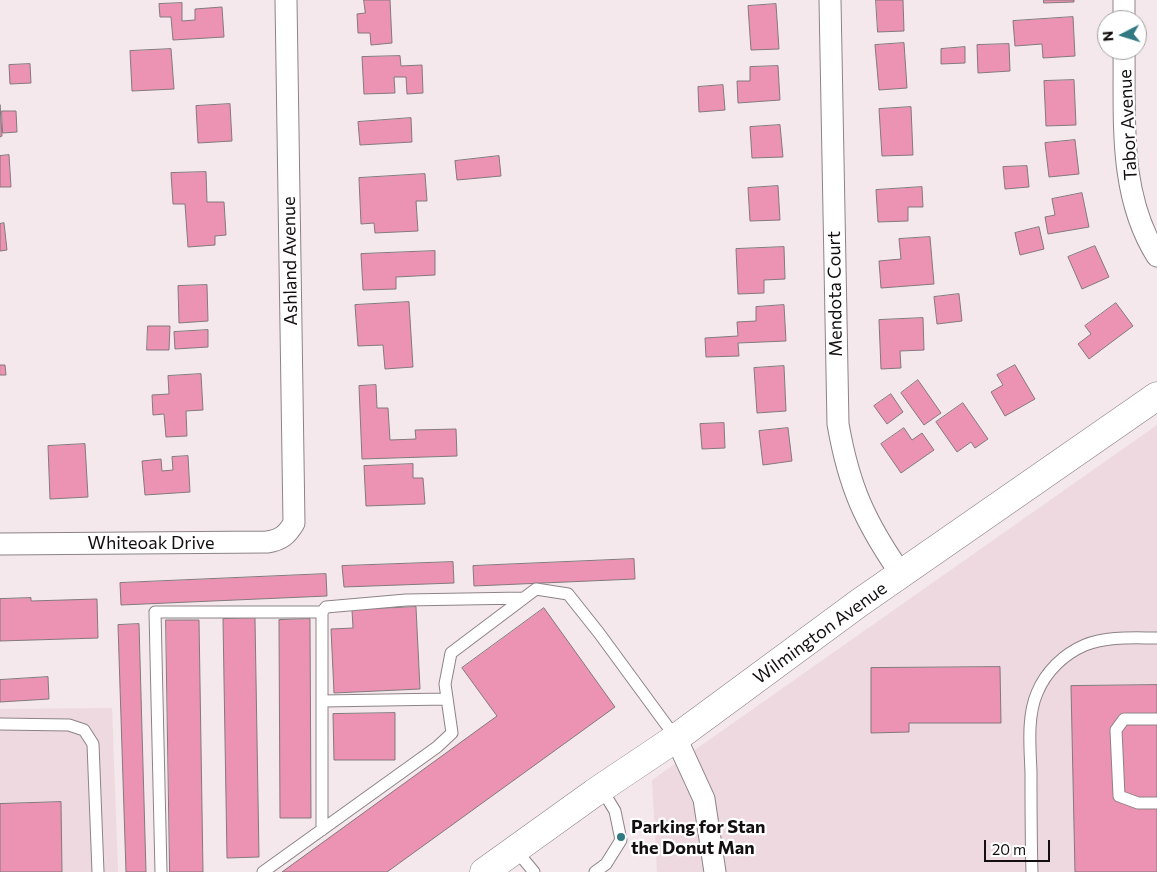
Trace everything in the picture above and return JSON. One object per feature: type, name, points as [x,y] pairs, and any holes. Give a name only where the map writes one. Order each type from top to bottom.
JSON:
[{"type":"main road","name":"Wilmington Avenue","points":[[484,872],[601,788],[676,738],[901,574],[1157,396]]},
{"type":"street","name":"Ashland Avenue","points":[[286,0],[294,523]]},
{"type":"street","name":"Mendota Court","points":[[830,0],[838,424],[851,483],[864,514],[901,574]]},
{"type":"street","name":"Tabor Avenue","points":[[1124,60],[1126,154],[1130,188],[1140,219],[1157,256]]},
{"type":"street","name":"Whiteoak Drive","points":[[0,544],[267,542],[280,540],[289,533],[294,523]]},
{"type":"street","points":[[676,738],[704,799],[715,872]]},
{"type":"lane","points":[[263,872],[437,747],[452,733],[445,684],[450,653],[536,589],[568,594],[676,738]]},
{"type":"lane","points":[[322,830],[322,612],[326,607],[406,600],[523,598]]},
{"type":"lane","points":[[161,872],[155,612],[322,612]]},
{"type":"lane","points":[[1032,872],[1030,754],[1032,716],[1037,694],[1049,672],[1068,654],[1086,645],[1104,640],[1157,638]]},
{"type":"lane","points":[[322,701],[447,699]]},
{"type":"lane","points":[[1157,719],[1124,719],[1116,730],[1118,796],[1138,803],[1157,803]]},
{"type":"lane","points":[[0,724],[69,725],[84,730],[93,744],[98,872]]},
{"type":"lane","points":[[595,872],[606,864],[621,840],[615,810],[601,788]]},
{"type":"lane","points":[[515,850],[534,872]]},
{"type":"shaded area","points":[[1157,425],[1157,872],[657,872],[652,780]]},
{"type":"shaded area","points":[[112,708],[118,872],[0,872],[0,709]]},
{"type":"building","points":[[364,0],[390,0],[392,43],[371,45],[370,33],[358,33],[357,14],[365,13]]},
{"type":"building","points":[[876,0],[903,0],[904,31],[878,32]]},
{"type":"building","points":[[1044,0],[1074,0],[1074,2],[1044,3]]},
{"type":"building","points":[[182,3],[182,21],[195,20],[195,9],[222,7],[224,37],[173,40],[171,17],[160,17],[159,4]]},
{"type":"building","points":[[776,4],[779,49],[751,50],[748,6]]},
{"type":"building","points":[[1073,17],[1075,56],[1043,58],[1042,44],[1015,46],[1013,21]]},
{"type":"building","points":[[904,43],[907,88],[879,90],[875,45]]},
{"type":"building","points":[[1009,44],[1010,71],[978,73],[977,45]]},
{"type":"building","points":[[965,47],[965,63],[941,64],[941,49]]},
{"type":"building","points":[[171,49],[174,89],[132,91],[130,51]]},
{"type":"building","points":[[400,56],[401,66],[422,65],[423,93],[407,94],[406,77],[394,77],[395,93],[364,94],[362,57]]},
{"type":"building","points":[[30,64],[31,83],[10,84],[9,65]]},
{"type":"building","points":[[778,66],[780,100],[738,103],[737,81],[750,81],[750,67]]},
{"type":"building","points":[[1074,80],[1076,125],[1046,126],[1044,81]]},
{"type":"building","points":[[723,85],[725,110],[699,112],[698,87]]},
{"type":"building","points":[[230,104],[232,141],[198,143],[196,106]]},
{"type":"building","points":[[0,105],[2,136],[0,137]]},
{"type":"building","points":[[911,107],[913,155],[882,156],[879,109]]},
{"type":"building","points":[[2,111],[16,111],[17,132],[3,133]]},
{"type":"building","points":[[411,118],[412,142],[360,145],[358,122]]},
{"type":"building","points":[[780,125],[783,157],[752,158],[750,127]]},
{"type":"building","points":[[1075,140],[1079,174],[1049,177],[1045,143]]},
{"type":"building","points":[[9,155],[11,187],[0,187],[0,156]]},
{"type":"building","points":[[499,156],[501,176],[457,180],[455,161]]},
{"type":"building","points":[[1027,166],[1029,187],[1005,189],[1003,167]]},
{"type":"building","points":[[206,172],[207,202],[224,202],[226,235],[215,236],[215,245],[188,247],[185,204],[173,204],[171,173]]},
{"type":"building","points":[[425,174],[427,201],[416,201],[418,231],[375,233],[374,223],[361,224],[359,178]]},
{"type":"building","points":[[778,186],[780,220],[750,221],[748,188]]},
{"type":"building","points":[[922,187],[923,207],[908,207],[908,221],[878,222],[876,190]]},
{"type":"building","points":[[1082,193],[1089,227],[1048,234],[1045,217],[1055,215],[1052,199]]},
{"type":"building","points":[[4,223],[7,250],[0,251],[0,224]]},
{"type":"building","points":[[1039,227],[1044,249],[1020,255],[1015,233]]},
{"type":"building","points":[[930,237],[934,284],[881,288],[879,261],[901,259],[899,239]]},
{"type":"building","points":[[1095,246],[1109,277],[1082,289],[1068,257]]},
{"type":"building","points":[[784,247],[785,279],[764,280],[764,293],[738,294],[736,249]]},
{"type":"building","points":[[435,251],[435,275],[396,277],[396,289],[363,290],[361,254]]},
{"type":"building","points":[[207,285],[208,321],[179,323],[178,286]]},
{"type":"building","points":[[959,294],[962,321],[937,324],[934,297]]},
{"type":"building","points":[[409,302],[413,367],[385,369],[383,345],[358,346],[355,305]]},
{"type":"building","points":[[1116,303],[1133,326],[1089,359],[1078,344],[1091,334],[1085,326]]},
{"type":"building","points":[[784,305],[786,341],[738,343],[739,356],[706,357],[705,338],[738,336],[737,322],[756,321],[756,307]]},
{"type":"building","points":[[923,318],[924,350],[900,351],[901,368],[881,369],[879,320]]},
{"type":"building","points":[[148,326],[170,326],[169,350],[147,350]]},
{"type":"building","points":[[208,330],[208,347],[175,349],[174,332]]},
{"type":"building","points":[[0,365],[5,365],[6,375],[0,375]]},
{"type":"building","points":[[1015,365],[1035,399],[1005,416],[991,392],[1003,385],[997,375]]},
{"type":"building","points":[[784,366],[786,411],[757,413],[754,368]]},
{"type":"building","points":[[201,374],[203,410],[186,411],[187,436],[166,437],[164,414],[153,415],[152,395],[169,394],[168,376]]},
{"type":"building","points":[[918,380],[941,413],[924,425],[901,393]]},
{"type":"building","points":[[376,385],[377,408],[388,408],[390,440],[416,439],[415,430],[456,429],[457,456],[362,459],[359,386]]},
{"type":"building","points":[[891,394],[903,412],[887,424],[874,406]]},
{"type":"building","points":[[963,403],[988,439],[975,448],[971,442],[957,452],[936,422]]},
{"type":"building","points":[[724,423],[725,448],[702,449],[700,424]]},
{"type":"building","points":[[788,428],[792,461],[763,465],[759,431]]},
{"type":"building","points":[[904,428],[912,440],[922,433],[934,450],[901,473],[881,444]]},
{"type":"building","points":[[85,444],[88,497],[50,499],[48,446]]},
{"type":"building","points":[[188,456],[190,492],[145,495],[142,461],[161,459],[162,471],[173,470],[172,457]]},
{"type":"building","points":[[413,464],[413,478],[423,478],[425,504],[366,506],[364,466]]},
{"type":"building","points":[[634,559],[635,579],[474,586],[473,566]]},
{"type":"building","points":[[453,562],[454,583],[344,587],[342,566]]},
{"type":"building","points":[[326,574],[327,596],[121,605],[120,583]]},
{"type":"building","points":[[31,598],[31,601],[97,599],[98,638],[0,641],[0,599]]},
{"type":"building","points":[[416,607],[420,689],[334,693],[331,629],[353,628],[352,610]]},
{"type":"building","points":[[544,608],[615,707],[387,872],[282,872],[497,716],[462,668]]},
{"type":"building","points":[[255,618],[259,857],[227,858],[223,619]]},
{"type":"building","points":[[310,619],[311,818],[280,818],[279,620]]},
{"type":"building","points":[[166,620],[199,620],[203,872],[170,872]]},
{"type":"building","points":[[139,624],[146,872],[126,872],[118,625]]},
{"type":"building","points":[[1000,667],[1001,723],[909,723],[909,732],[871,733],[871,668]]},
{"type":"building","points":[[48,677],[49,699],[0,702],[0,680]]},
{"type":"building","points":[[1157,685],[1157,872],[1075,872],[1071,686]]},
{"type":"building","points":[[395,713],[395,760],[334,760],[333,714]]},
{"type":"building","points":[[61,802],[62,872],[0,872],[0,804]]},
{"type":"place","name":"Parking for Stan the Donut Man","points":[[621,837]]}]
